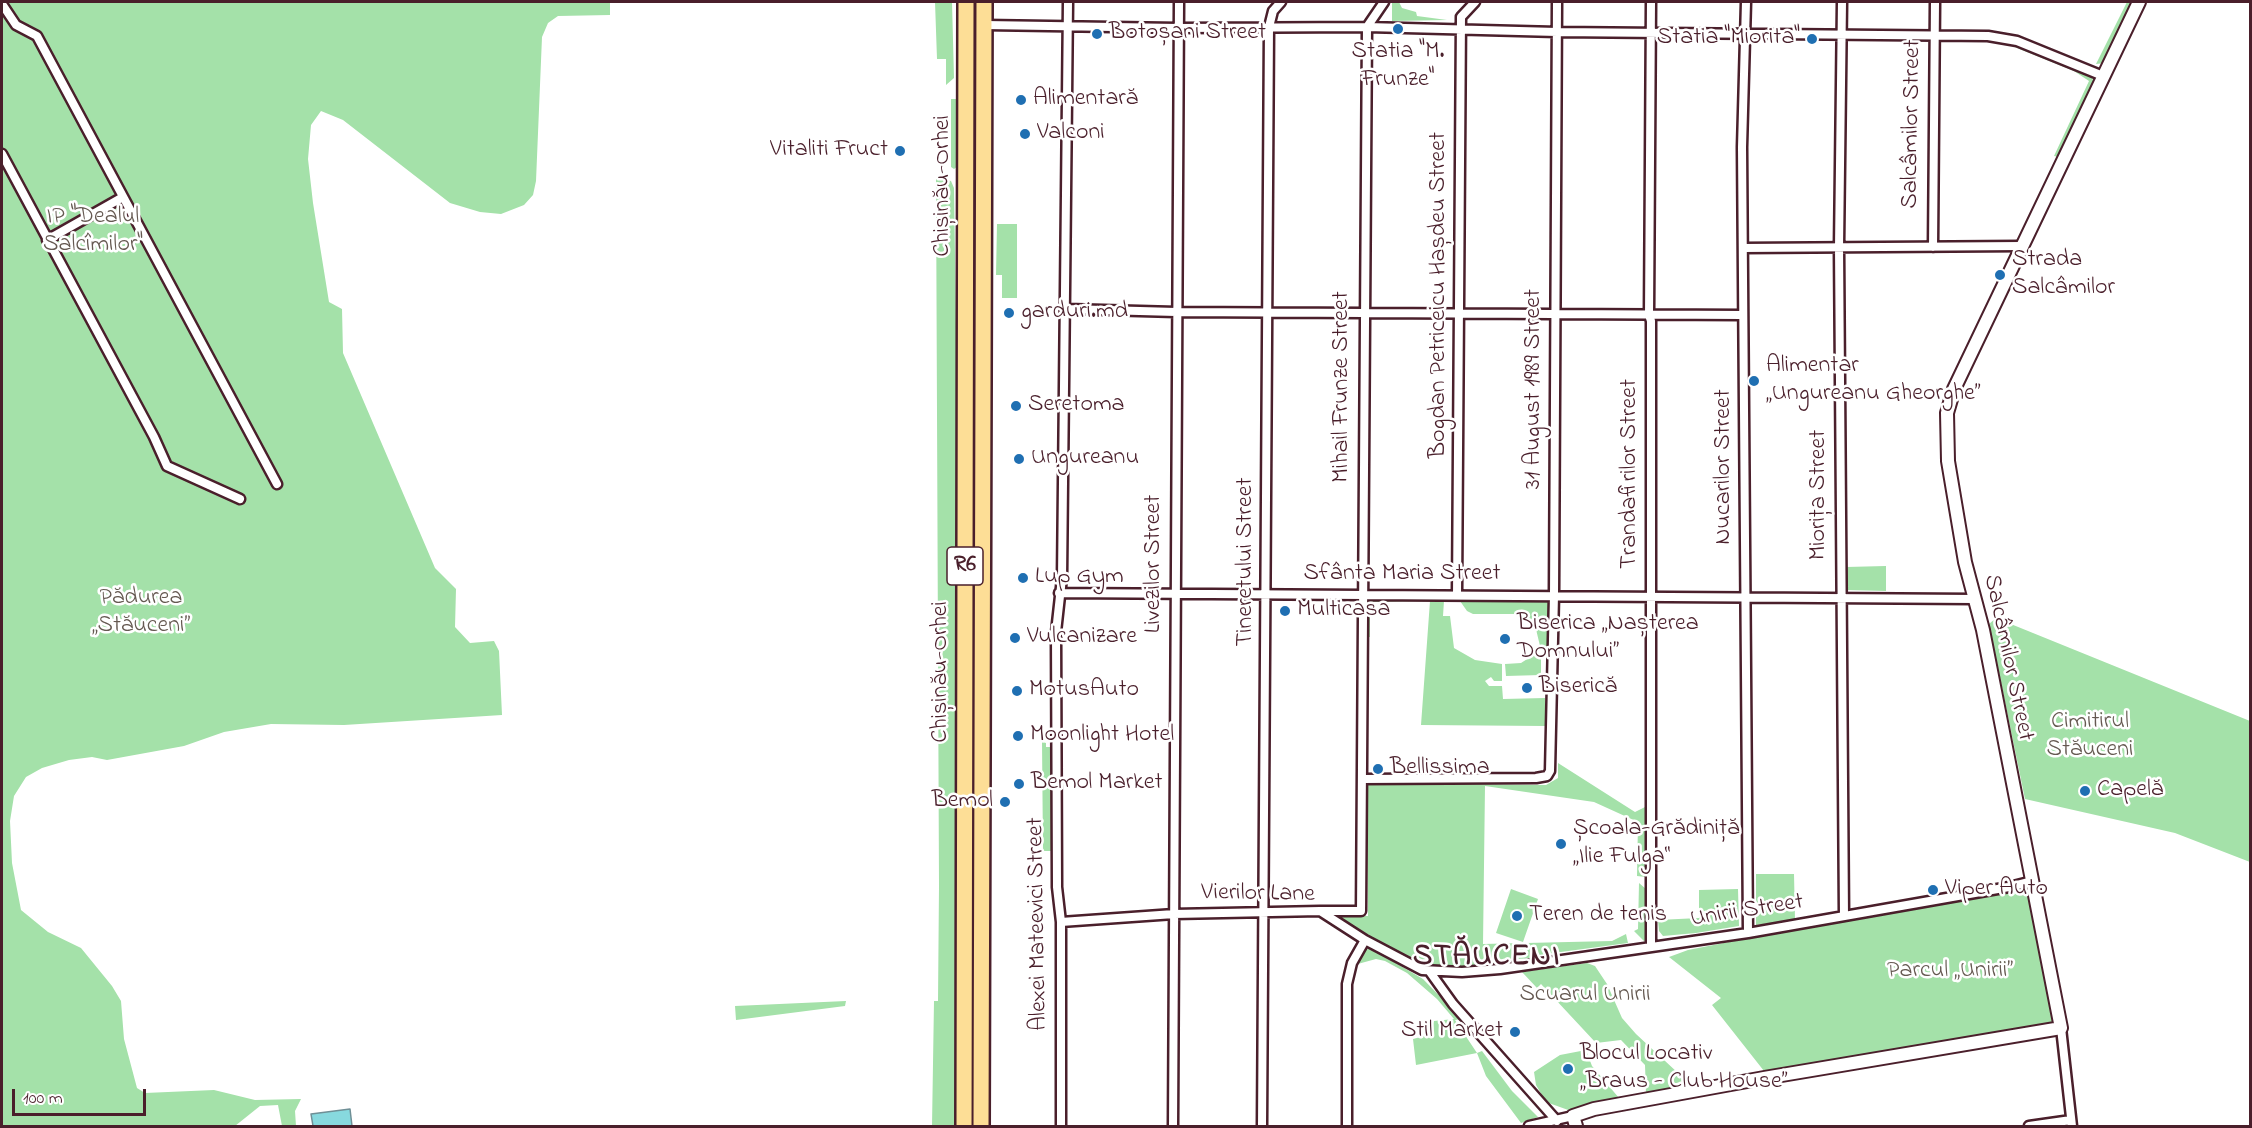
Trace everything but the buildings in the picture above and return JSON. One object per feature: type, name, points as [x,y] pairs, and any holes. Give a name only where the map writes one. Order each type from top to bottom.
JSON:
[{"type":"highway","name":"Chișinău-Orhei","points":[[964,1126],[966,2]]},
{"type":"highway","name":"Chișinău-Orhei","points":[[981,1126],[984,2]]},
{"type":"street","name":"Alexei Mateevici Street","points":[[1061,1126],[1061,922],[1056,887],[1056,632],[1062,578],[1068,2]]},
{"type":"street","name":"Livezilor Street","points":[[1173,1126],[1174,593],[1179,2]]},
{"type":"street","name":"Tineretului Street","points":[[1262,1126],[1269,27],[1273,11],[1281,2]]},
{"type":"street","points":[[1367,27],[1384,2]]},
{"type":"street","name":"Bogdan Petriceicu Hașdeu Street","points":[[1457,595],[1461,17],[1475,2]]},
{"type":"street","name":"31 August 1989 Street","points":[[1362,779],[1536,778],[1547,776],[1551,766],[1557,2]]},
{"type":"street","name":"Trandafirilor Street","points":[[1651,2],[1649,315],[1651,321],[1651,947]]},
{"type":"street","name":"Nucarilor Street","points":[[1746,2],[1742,147],[1748,933]]},
{"type":"street","name":"Miorița Street","points":[[1842,2],[1839,247],[1844,916]]},
{"type":"street","name":"Salcâmilor Street","points":[[1933,247],[1935,2]]},
{"type":"street","name":"Salcâmilor Street","points":[[2071,1123],[2061,1028],[1983,630],[1965,562],[1948,461],[1947,413],[1954,389],[2139,2]]},
{"type":"street","points":[[2,4],[16,25],[37,36],[276,484]]},
{"type":"street","points":[[985,25],[1179,28],[1367,27],[1557,32],[2006,37],[2103,76]]},
{"type":"street","name":"Mihail Frunze Street","points":[[1320,911],[1361,911],[1361,594],[1367,27]]},
{"type":"street","points":[[2,154],[154,437],[167,466],[240,499]]},
{"type":"street","points":[[48,240],[123,197]]},
{"type":"street","points":[[1743,248],[2022,246]]},
{"type":"street","points":[[1066,309],[1268,313],[1459,312],[1743,315]]},
{"type":"street","name":"Sfânta Maria Street","points":[[1059,593],[1975,599]]},
{"type":"street","name":"Unirii Street","points":[[1430,972],[1482,971],[1748,933],[2032,881]]},
{"type":"street","name":"Vierilor Lane","points":[[1061,922],[1174,914],[1320,911],[1365,940],[1430,972],[1453,1004],[1557,1121]]},
{"type":"street","points":[[1347,1126],[1347,984],[1352,963],[1365,940]]},
{"type":"street","points":[[1528,1126],[1557,1121],[1575,1121],[1594,1109],[1753,1079],[2061,1028]]},
{"type":"street","points":[[2029,1126],[2071,1123]]},
{"type":"green space","name":"Pădurea „Stăuceni”","points":[[2,2],[610,2],[610,15],[558,16],[548,23],[542,37],[536,181],[533,195],[524,205],[501,214],[480,212],[450,203],[343,120],[321,111],[311,125],[308,159],[313,203],[329,302],[342,309],[343,353],[435,568],[456,589],[455,627],[470,643],[494,641],[499,651],[502,715],[344,725],[271,724],[224,732],[184,746],[107,760],[92,757],[69,760],[42,768],[26,777],[14,796],[10,821],[12,863],[21,910],[48,932],[81,948],[112,986],[121,1001],[124,1039],[137,1088],[145,1093],[214,1090],[255,1100],[301,1099],[295,1111],[296,1126],[282,1126],[278,1105],[260,1106],[235,1126],[2,1126]]},
{"type":"green space","points":[[935,2],[952,2],[954,78],[946,85],[946,59],[937,59]]},
{"type":"green space","points":[[1392,2],[1399,2],[1402,8],[1416,12],[1417,16],[1447,20],[1392,21]]},
{"type":"green space","points":[[2127,2],[2135,2],[2105,63],[2096,64]]},
{"type":"green space","points":[[2007,44],[2092,77],[2094,84],[2059,157],[2054,156],[2089,81],[2074,71]]},
{"type":"green space","points":[[951,99],[957,99],[958,166],[954,169],[951,167]]},
{"type":"green space","points":[[936,177],[951,181],[954,188],[956,1126],[932,1126],[934,1001],[938,1001],[939,886]]},
{"type":"green space","points":[[997,224],[1017,224],[1017,298],[1002,298],[1002,275],[996,275]]},
{"type":"green space","points":[[1886,566],[1886,591],[1846,590],[1846,567]]},
{"type":"green space","points":[[1371,599],[1450,599],[1453,602],[1444,601],[1443,616],[1450,616],[1454,648],[1475,660],[1502,664],[1502,681],[1494,681],[1491,677],[1485,681],[1489,686],[1502,686],[1503,699],[1545,698],[1545,726],[1421,725],[1430,601],[1370,602],[1370,637],[1367,637],[1367,602]]},
{"type":"green space","points":[[1462,599],[1548,600],[1548,674],[1546,675],[1546,652],[1540,646],[1535,625],[1528,617],[1520,614],[1473,614],[1467,611],[1460,601]]},
{"type":"green space","name":"Cimitirul Stăuceni","points":[[1996,618],[2250,721],[2250,862],[2175,833],[2025,799],[1989,624]]},
{"type":"green space","points":[[1535,654],[1541,656],[1541,675],[1506,676],[1505,664],[1521,663]]},
{"type":"green space","points":[[1042,742],[1046,743],[1046,747],[1051,747],[1052,851],[1043,851]]},
{"type":"green space","points":[[1558,763],[1635,812],[1645,807],[1646,877],[1637,876],[1638,822],[1594,802],[1485,786],[1483,944],[1612,941],[1626,934],[1628,943],[1531,956],[1531,960],[1494,964],[1491,958],[1484,958],[1483,966],[1430,967],[1412,960],[1331,914],[1368,916],[1367,783],[1546,785],[1558,778]]},
{"type":"green space","points":[[1756,874],[1794,874],[1795,920],[1756,925]]},
{"type":"green space","points":[[1639,883],[1646,889],[1647,940],[1644,941],[1634,931],[1638,929]]},
{"type":"green space","name":"Teren de tenis","points":[[1511,889],[1538,899],[1523,942],[1496,933]]},
{"type":"green space","points":[[1738,889],[1739,926],[1663,936],[1659,931],[1658,920],[1699,918],[1699,890]]},
{"type":"green space","name":"Parcul „Unirii”","points":[[2021,889],[2028,890],[2055,1017],[2051,1025],[1768,1073],[1764,1071],[1712,1005],[1721,998],[1669,957],[1688,950],[1857,917]]},
{"type":"green space","points":[[1370,948],[1423,979],[1462,1019],[1455,1020],[1477,1053],[1416,1065],[1413,1039],[1428,1035],[1434,1021],[1454,1019],[1437,999],[1407,973],[1385,961],[1376,959],[1354,965],[1362,952]]},
{"type":"green space","name":"Scuarul Unirii","points":[[1587,963],[1595,966],[1607,984],[1622,1018],[1692,1086],[1646,1094],[1645,1065],[1621,1040],[1596,1043],[1541,984],[1537,988],[1522,972]]},
{"type":"green space","points":[[846,1001],[845,1006],[736,1020],[735,1006]]},
{"type":"green space","points":[[1586,1050],[1592,1066],[1619,1098],[1580,1106],[1571,1111],[1546,1102],[1536,1085],[1534,1072],[1560,1055]]},
{"type":"green space","points":[[1482,1051],[1512,1091],[1538,1117],[1521,1123],[1486,1076],[1477,1053]]},
{"type":"water","points":[[350,1109],[352,1126],[313,1126],[311,1114]]},
{"type":"place","name":"Statia \"M. Frunze\"","points":[[1398,29]]},
{"type":"place","name":"Botoșani Street","points":[[1097,34]]},
{"type":"place","name":"Statia \"Miorita\"","points":[[1812,39]]},
{"type":"place","name":"Alimentară","points":[[1021,100]]},
{"type":"place","name":"Valconi","points":[[1025,134]]},
{"type":"place","name":"Vitaliti Fruct","points":[[900,151]]},
{"type":"place","name":"Strada Salcâmilor","points":[[2000,275]]},
{"type":"place","name":"garduri.md","points":[[1009,313]]},
{"type":"place","name":"Alimentar „Ungureanu Gheorghe”","points":[[1754,381]]},
{"type":"place","name":"Seretoma","points":[[1016,406]]},
{"type":"place","name":"Ungureanu","points":[[1019,459]]},
{"type":"place","name":"Lup Gym","points":[[1023,578]]},
{"type":"place","name":"Multicasa","points":[[1285,611]]},
{"type":"place","name":"Vulcanizare","points":[[1015,638]]},
{"type":"place","name":"Biserica „Nașterea Domnului”","points":[[1505,639]]},
{"type":"place","name":"Biserică","points":[[1527,688]]},
{"type":"place","name":"MotusAuto","points":[[1017,691]]},
{"type":"place","name":"Moonlight Hotel","points":[[1018,736]]},
{"type":"place","name":"Bellissima","points":[[1378,769]]},
{"type":"place","name":"Bemol Market","points":[[1019,784]]},
{"type":"place","name":"Capelă","points":[[2085,791]]},
{"type":"place","name":"Bemol","points":[[1005,802]]},
{"type":"place","name":"Școala-Grădiniță „Ilie Fulga“","points":[[1561,844]]},
{"type":"place","name":"Viper Auto","points":[[1933,890]]},
{"type":"place","name":"Teren de tenis","points":[[1517,916]]},
{"type":"place","name":"Stil Market","points":[[1515,1032]]},
{"type":"place","name":"Blocul Locativ „Braus - Club House”","points":[[1568,1069]]},
{"type":"district","name":"STĂUCENI","points":[[1487,959]]},
{"type":"park label","name":"IP \"Dealul Salcîmilor\"","points":[[93,232]]}]
